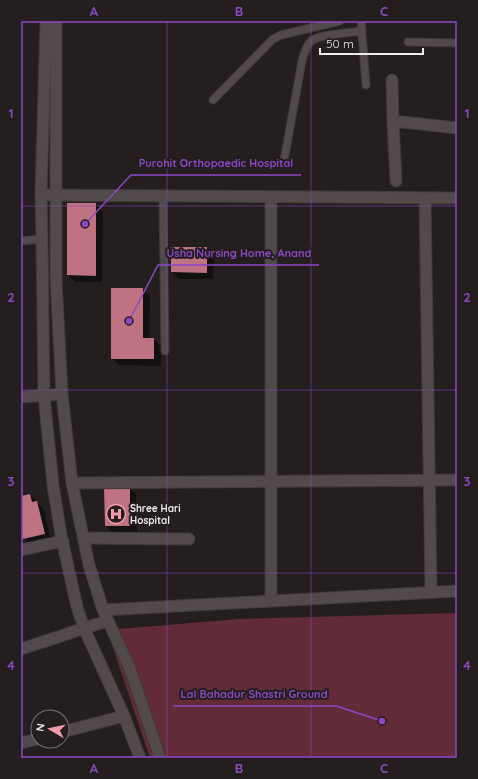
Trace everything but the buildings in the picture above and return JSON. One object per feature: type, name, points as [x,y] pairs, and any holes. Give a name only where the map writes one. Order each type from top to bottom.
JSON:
[{"type":"street","points":[[46,21],[41,195],[44,396],[53,485],[77,606],[84,628],[124,716],[140,758]]},
{"type":"street","points":[[56,21],[56,278],[62,394],[72,483],[89,565],[103,610],[129,666],[160,758]]},
{"type":"street","points":[[392,80],[396,181]]},
{"type":"street","points":[[393,121],[457,128]]},
{"type":"street","points":[[41,195],[457,198]]},
{"type":"street","points":[[271,197],[271,600]]},
{"type":"street","points":[[425,198],[431,592]]},
{"type":"street","points":[[21,397],[62,394]]},
{"type":"street","points":[[72,483],[457,480]]},
{"type":"street","points":[[83,538],[189,539]]},
{"type":"street","points":[[21,550],[63,540]]},
{"type":"street","points":[[103,610],[457,591]]},
{"type":"street","points":[[21,649],[108,621]]},
{"type":"street","points":[[70,730],[124,716]]},
{"type":"lane","points":[[213,100],[273,39],[281,35],[340,21]]},
{"type":"lane","points":[[361,21],[366,85]]},
{"type":"lane","points":[[284,161],[302,61],[307,47],[312,40],[322,36],[362,31]]},
{"type":"lane","points":[[408,42],[457,43]]},
{"type":"lane","points":[[163,196],[165,351]]},
{"type":"lane","points":[[21,241],[42,239]]},
{"type":"shaded area","points":[[457,613],[457,758],[150,758],[107,630],[239,619]]},
{"type":"place","name":"Purohit Orthopaedic Hospital","points":[[85,224]]},
{"type":"place","name":"Usha Nursing Home, Anand","points":[[129,321]]},
{"type":"place","name":"Shree Hari Hospital","points":[[116,514]]},
{"type":"place","name":"Lal Bahadur Shastri Ground","points":[[382,721]]}]
